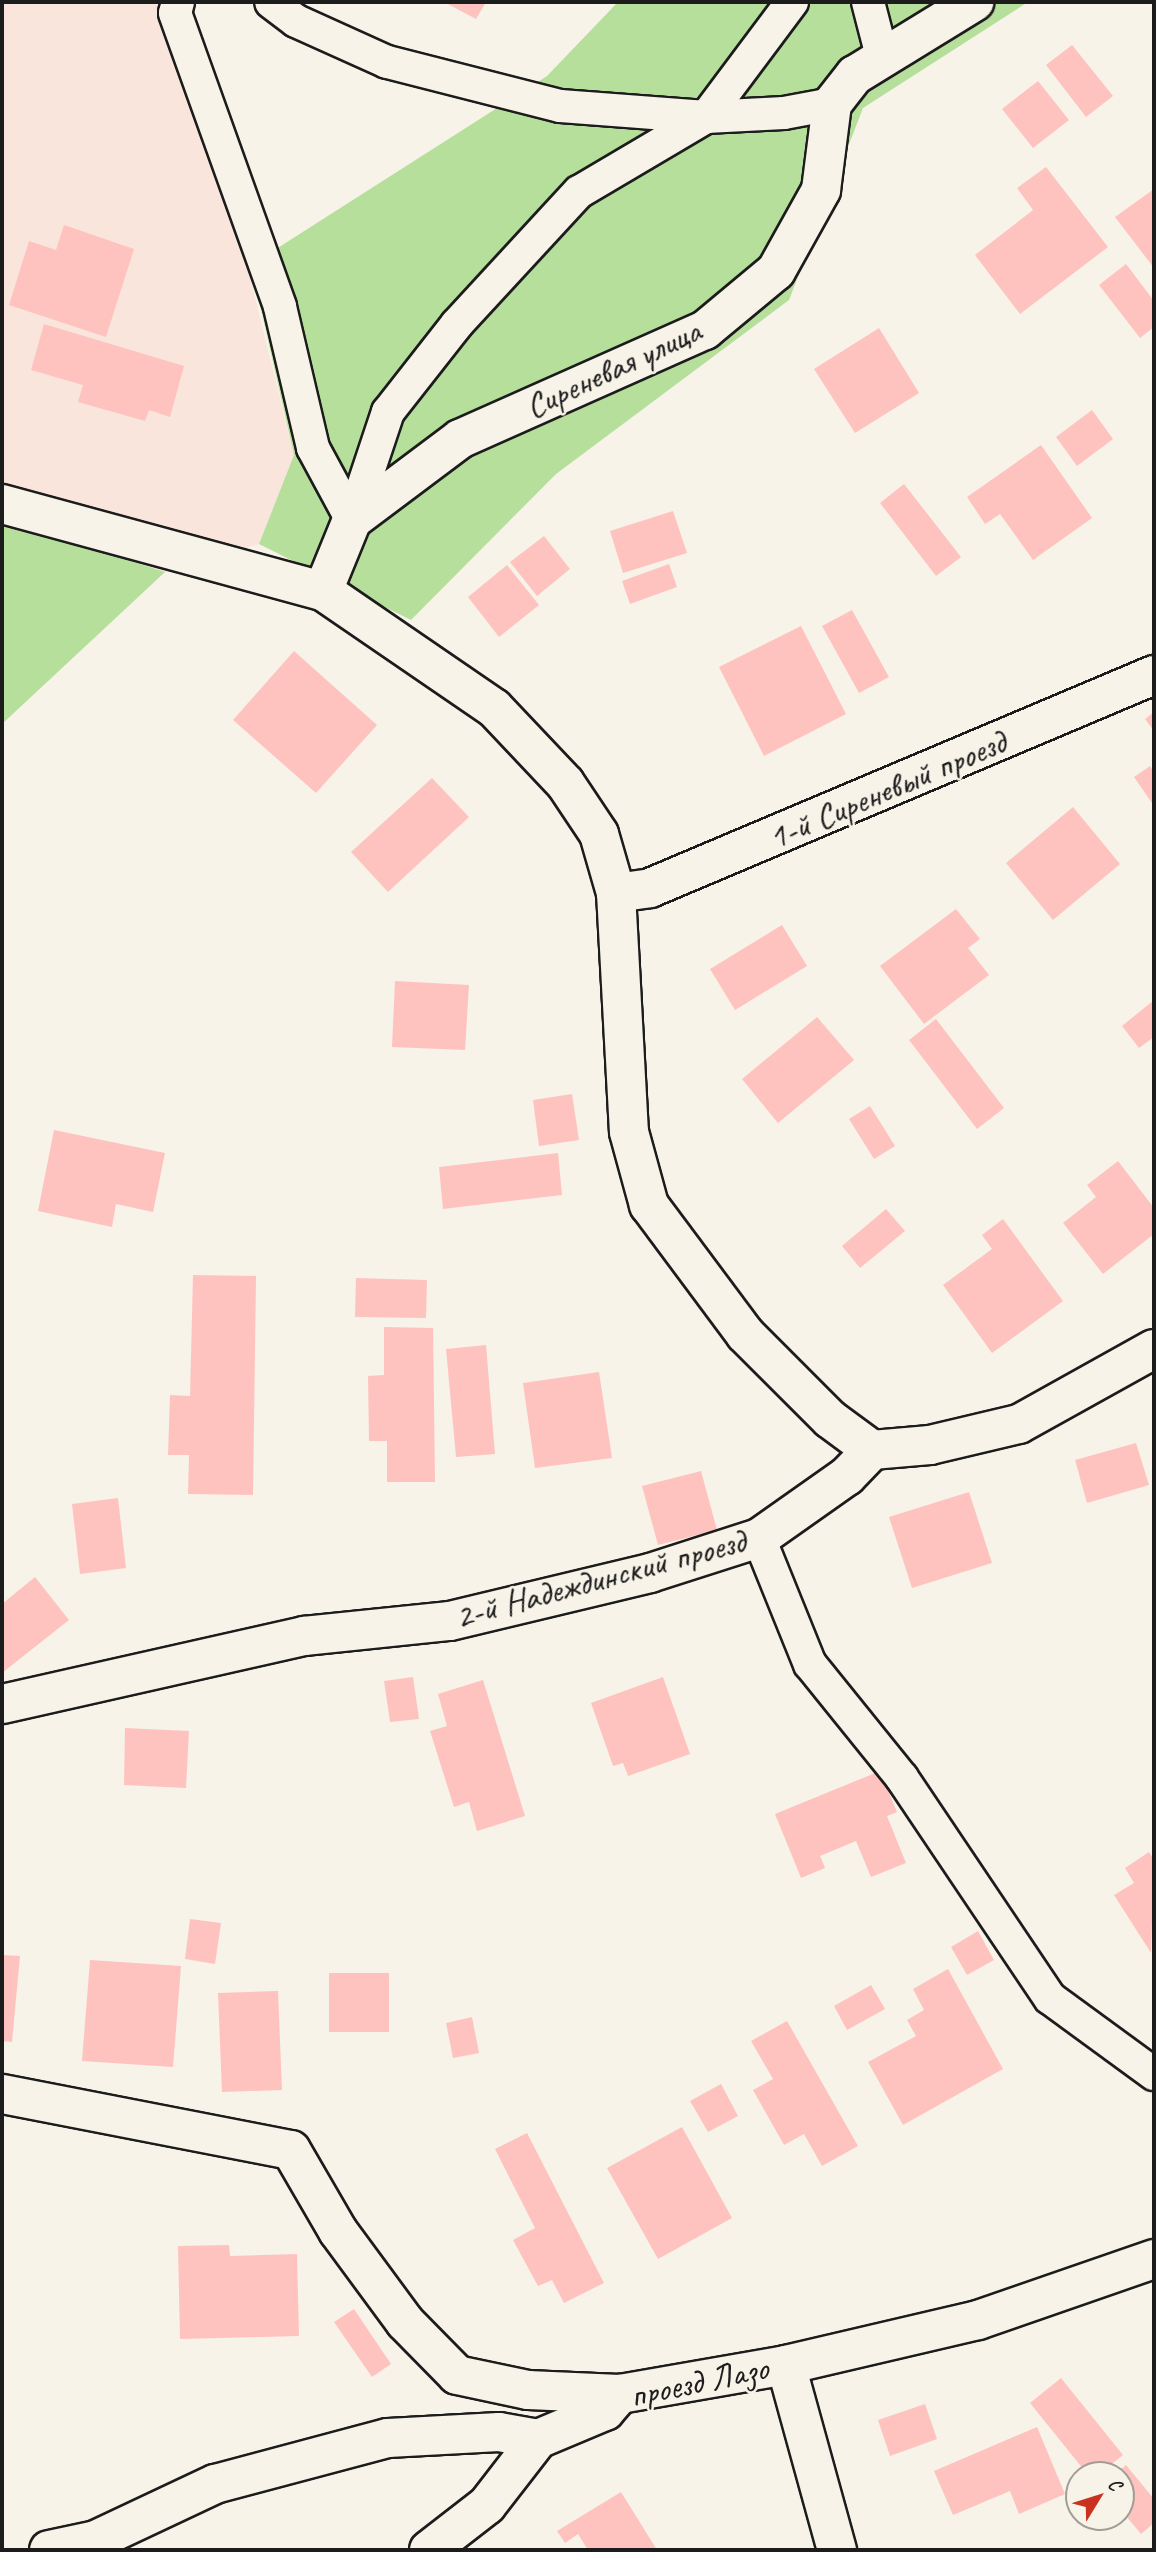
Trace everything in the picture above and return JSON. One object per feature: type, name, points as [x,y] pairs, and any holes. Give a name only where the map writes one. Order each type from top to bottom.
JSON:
[{"type":"street","points":[[832,104],[855,75],[974,2]]},
{"type":"street","name":"Сиреневая улица","points":[[352,520],[460,439],[705,330],[776,271],[821,190],[832,104]]},
{"type":"street","points":[[2,504],[323,591],[494,708],[565,783],[599,834],[616,893],[629,1132],[649,1205],[745,1334],[830,1419],[872,1450],[930,1445],[1019,1424],[1154,1349]]},
{"type":"street","points":[[323,591],[352,520]]},
{"type":"street","name":"1-й Сиреневый проезд","points":[[616,893],[650,888],[1154,675]]},
{"type":"street","name":"2-й Надеждинский проезд","points":[[2,1704],[304,1636],[450,1621],[650,1573],[759,1538],[847,1476],[872,1450]]},
{"type":"street","points":[[2,2094],[291,2150],[338,2231],[405,2322],[457,2375],[528,2390],[620,2394]]},
{"type":"street","name":"проезд Лазо","points":[[538,2439],[604,2411],[620,2394],[786,2365],[978,2320],[1154,2259]]},
{"type":"street","points":[[786,2365],[837,2550]]},
{"type":"street","points":[[49,2550],[96,2540],[215,2484],[387,2438],[499,2432],[538,2439],[487,2505],[429,2550]]},
{"type":"lane","points":[[178,2],[175,13],[179,26],[280,307],[313,448],[352,520]]},
{"type":"lane","points":[[271,2],[296,20],[387,62],[560,106],[706,117],[784,113],[832,104]]},
{"type":"lane","points":[[352,520],[388,412],[457,324],[579,192],[706,117],[792,2]]},
{"type":"lane","points":[[868,2],[882,56]]},
{"type":"lane","points":[[759,1538],[810,1664],[902,1778],[1050,1998],[1154,2074]]},
{"type":"shaded area","points":[[2,2],[182,2],[294,455],[259,544],[165,572],[2,524]]},
{"type":"green space","points":[[618,2],[1028,2],[863,108],[789,300],[556,474],[411,620],[259,544],[294,455],[251,265],[547,76]]},
{"type":"green space","points":[[2,520],[165,572],[2,724]]},
{"type":"building","points":[[444,2],[486,2],[476,19]]},
{"type":"building","points":[[1072,45],[1113,96],[1086,117],[1046,65]]},
{"type":"building","points":[[1038,81],[1069,120],[1033,148],[1002,109]]},
{"type":"building","points":[[1046,167],[1108,247],[1020,314],[975,255],[1033,210],[1017,188]]},
{"type":"building","points":[[1154,189],[1154,268],[1115,217]]},
{"type":"building","points":[[64,225],[134,249],[106,337],[9,305],[29,241],[56,250]]},
{"type":"building","points":[[1126,264],[1154,301],[1154,327],[1140,338],[1099,285]]},
{"type":"building","points":[[44,324],[184,366],[170,417],[149,410],[145,421],[78,402],[83,385],[31,370]]},
{"type":"building","points":[[879,328],[919,393],[855,433],[814,369]]},
{"type":"building","points":[[1092,410],[1113,439],[1077,466],[1056,437]]},
{"type":"building","points":[[1041,445],[1092,518],[1033,560],[1000,514],[985,524],[967,497]]},
{"type":"building","points":[[904,484],[961,557],[936,576],[880,503]]},
{"type":"building","points":[[673,511],[687,553],[623,573],[610,531]]},
{"type":"building","points":[[544,536],[570,569],[537,596],[510,562]]},
{"type":"building","points":[[669,564],[677,587],[630,604],[622,581]]},
{"type":"building","points":[[507,565],[539,605],[499,637],[468,597]]},
{"type":"building","points":[[852,610],[889,677],[859,693],[822,626]]},
{"type":"building","points":[[801,626],[846,714],[764,756],[719,667]]},
{"type":"building","points":[[294,651],[377,725],[316,793],[233,720]]},
{"type":"building","points":[[1154,712],[1154,731],[1145,719]]},
{"type":"building","points":[[1150,766],[1154,772],[1154,806],[1134,777]]},
{"type":"building","points":[[432,778],[469,817],[388,892],[351,852]]},
{"type":"building","points":[[1073,807],[1120,864],[1053,920],[1006,863]]},
{"type":"building","points":[[956,909],[980,939],[968,948],[989,975],[924,1024],[880,966]]},
{"type":"building","points":[[782,925],[807,966],[735,1010],[710,969]]},
{"type":"building","points":[[395,981],[469,985],[465,1050],[392,1047]]},
{"type":"building","points":[[1154,1000],[1154,1037],[1139,1048],[1122,1026]]},
{"type":"building","points":[[817,1017],[854,1060],[778,1123],[742,1079]]},
{"type":"building","points":[[936,1019],[1004,1108],[977,1129],[909,1040]]},
{"type":"building","points":[[572,1094],[579,1140],[539,1146],[533,1100]]},
{"type":"building","points":[[870,1106],[895,1146],[874,1159],[849,1119]]},
{"type":"building","points":[[54,1130],[165,1153],[153,1212],[116,1204],[112,1227],[38,1211]]},
{"type":"building","points":[[558,1153],[562,1195],[443,1209],[439,1167]]},
{"type":"building","points":[[1118,1161],[1154,1208],[1154,1234],[1103,1274],[1063,1223],[1096,1197],[1087,1185]]},
{"type":"building","points":[[886,1209],[905,1231],[860,1268],[842,1246]]},
{"type":"building","points":[[1003,1219],[1063,1301],[992,1353],[943,1285],[992,1249],[982,1235]]},
{"type":"building","points":[[193,1275],[256,1276],[253,1495],[188,1494],[189,1455],[168,1455],[170,1395],[190,1396]]},
{"type":"building","points":[[356,1278],[427,1280],[426,1318],[355,1317]]},
{"type":"building","points":[[384,1327],[433,1328],[435,1482],[387,1482],[387,1441],[369,1441],[368,1376],[384,1375]]},
{"type":"building","points":[[486,1345],[495,1454],[456,1457],[446,1349]]},
{"type":"building","points":[[599,1372],[612,1458],[535,1468],[523,1383]]},
{"type":"building","points":[[1136,1443],[1149,1485],[1087,1503],[1075,1460]]},
{"type":"building","points":[[701,1471],[717,1530],[658,1545],[642,1486]]},
{"type":"building","points":[[969,1492],[992,1563],[912,1588],[889,1517]]},
{"type":"building","points":[[118,1498],[126,1568],[80,1574],[72,1504]]},
{"type":"building","points":[[35,1577],[69,1620],[2,1673],[2,1604]]},
{"type":"building","points":[[413,1677],[419,1719],[390,1722],[384,1681]]},
{"type":"building","points":[[663,1677],[690,1754],[628,1776],[623,1763],[613,1766],[591,1703]]},
{"type":"building","points":[[483,1680],[525,1816],[477,1831],[469,1802],[454,1807],[430,1731],[447,1726],[438,1694]]},
{"type":"building","points":[[125,1728],[189,1731],[186,1788],[124,1785]]},
{"type":"building","points":[[880,1771],[897,1812],[887,1816],[906,1863],[871,1877],[856,1841],[820,1856],[825,1868],[801,1878],[775,1814]]},
{"type":"building","points":[[1149,1852],[1154,1860],[1151,1953],[1114,1895],[1134,1883],[1125,1868]]},
{"type":"building","points":[[190,1919],[221,1923],[215,1964],[185,1959]]},
{"type":"building","points":[[978,1931],[994,1960],[967,1975],[951,1947]]},
{"type":"building","points":[[2,1955],[20,1956],[12,2042],[2,2041]]},
{"type":"building","points":[[90,1960],[181,1966],[173,2067],[82,2061]]},
{"type":"building","points":[[948,1969],[1003,2069],[903,2125],[868,2062],[916,2036],[907,2020],[924,2010],[913,1989]]},
{"type":"building","points":[[329,1973],[389,1973],[389,2032],[329,2032]]},
{"type":"building","points":[[871,1985],[885,2009],[847,2030],[834,2006]]},
{"type":"building","points":[[278,1991],[282,2090],[222,2092],[218,1993]]},
{"type":"building","points":[[472,2017],[479,2053],[453,2058],[446,2023]]},
{"type":"building","points":[[787,2021],[858,2146],[822,2166],[804,2134],[784,2145],[753,2090],[773,2079],[751,2041]]},
{"type":"building","points":[[721,2084],[738,2116],[708,2132],[690,2101]]},
{"type":"building","points":[[682,2127],[732,2218],[658,2259],[607,2168]]},
{"type":"building","points":[[527,2133],[604,2283],[564,2303],[552,2280],[538,2286],[513,2240],[535,2228],[495,2149]]},
{"type":"building","points":[[229,2245],[230,2256],[297,2254],[299,2336],[180,2339],[178,2246]]},
{"type":"building","points":[[354,2309],[391,2364],[372,2377],[334,2322]]},
{"type":"building","points":[[1061,2378],[1123,2455],[1116,2461],[1077,2461],[1030,2403]]},
{"type":"building","points":[[925,2404],[937,2439],[890,2456],[878,2420]]},
{"type":"building","points":[[1037,2427],[1065,2494],[1019,2514],[1010,2491],[953,2515],[934,2471]]},
{"type":"building","points":[[1135,2476],[1154,2499],[1154,2523],[1141,2534],[1135,2527]]},
{"type":"building","points":[[621,2492],[657,2550],[588,2550],[578,2534],[565,2543],[557,2531]]}]
